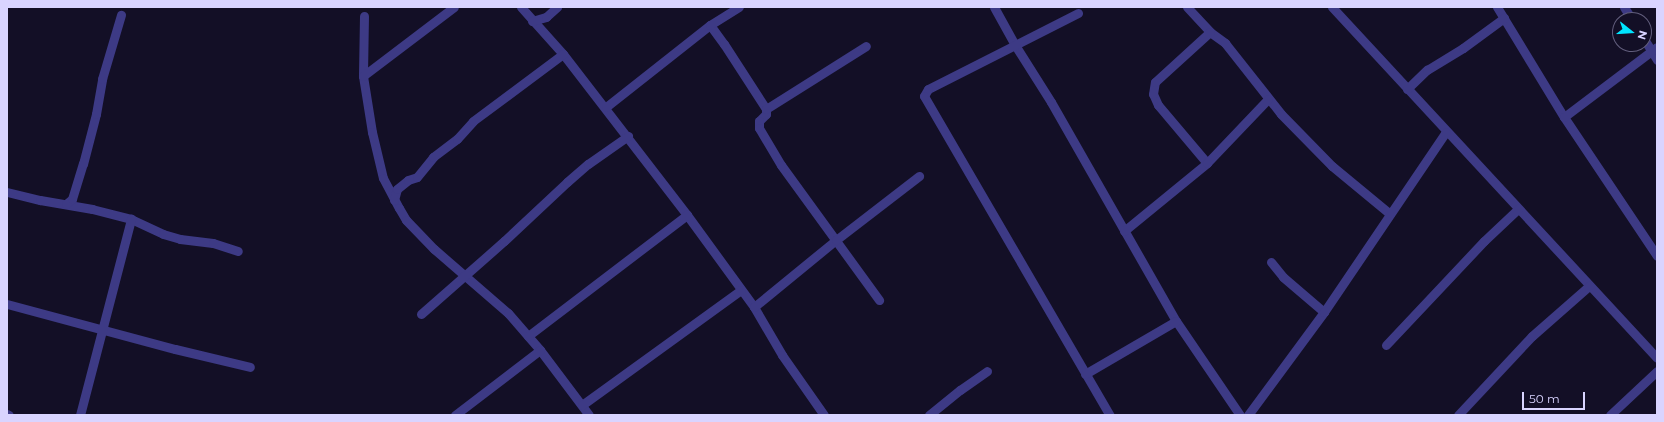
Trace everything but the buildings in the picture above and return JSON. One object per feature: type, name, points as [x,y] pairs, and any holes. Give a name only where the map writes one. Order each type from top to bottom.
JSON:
[{"type":"street","points":[[363,76],[454,7]]},
{"type":"street","points":[[521,7],[563,54],[606,107],[687,215],[754,307],[782,355],[824,415]]},
{"type":"street","points":[[532,21],[546,17],[557,7]]},
{"type":"street","points":[[606,107],[710,25],[739,7]]},
{"type":"street","points":[[994,7],[1015,46],[1051,102],[1176,321],[1240,415]]},
{"type":"street","points":[[1187,7],[1210,32],[1225,43],[1268,99],[1332,166],[1390,214]]},
{"type":"street","points":[[1497,7],[1564,117],[1657,256]]},
{"type":"street","points":[[1334,8],[1407,90],[1657,358]]},
{"type":"street","points":[[1078,13],[1015,46],[928,88],[924,100],[1110,415]]},
{"type":"street","points":[[66,204],[72,199],[81,170],[96,114],[102,79],[122,15]]},
{"type":"street","points":[[364,16],[363,76],[367,105],[383,178],[394,200],[406,220],[434,248],[508,313],[540,350],[590,415]]},
{"type":"street","points":[[543,33],[546,17]]},
{"type":"street","points":[[1407,90],[1427,70],[1463,48],[1504,18]]},
{"type":"street","points":[[710,25],[766,109],[766,114],[759,121],[759,128],[781,165],[879,300]]},
{"type":"street","points":[[1207,163],[1158,106],[1152,94],[1155,82],[1210,32]]},
{"type":"street","points":[[766,109],[866,46]]},
{"type":"street","points":[[1564,117],[1654,49],[1657,60]]},
{"type":"street","points":[[394,200],[397,189],[408,180],[417,177],[433,157],[457,139],[473,121],[563,54]]},
{"type":"street","points":[[1124,231],[1207,163],[1268,99]]},
{"type":"street","points":[[1248,415],[1324,312],[1446,132]]},
{"type":"street","points":[[421,314],[588,164],[628,136]]},
{"type":"street","points":[[754,307],[836,240],[919,176]]},
{"type":"street","points":[[7,192],[131,219],[162,234],[214,243],[238,252]]},
{"type":"street","points":[[1386,345],[1484,241],[1518,209]]},
{"type":"street","points":[[528,336],[687,215]]},
{"type":"street","points":[[80,415],[131,219]]},
{"type":"street","points":[[1271,262],[1283,277],[1324,312]]},
{"type":"street","points":[[1458,415],[1532,336],[1589,286]]},
{"type":"street","points":[[582,405],[741,290]]},
{"type":"street","points":[[7,304],[250,367]]},
{"type":"street","points":[[1085,374],[1176,321]]},
{"type":"street","points":[[455,415],[540,350]]},
{"type":"street","points":[[929,415],[954,394],[987,371]]},
{"type":"street","points":[[1610,415],[1657,371]]}]
